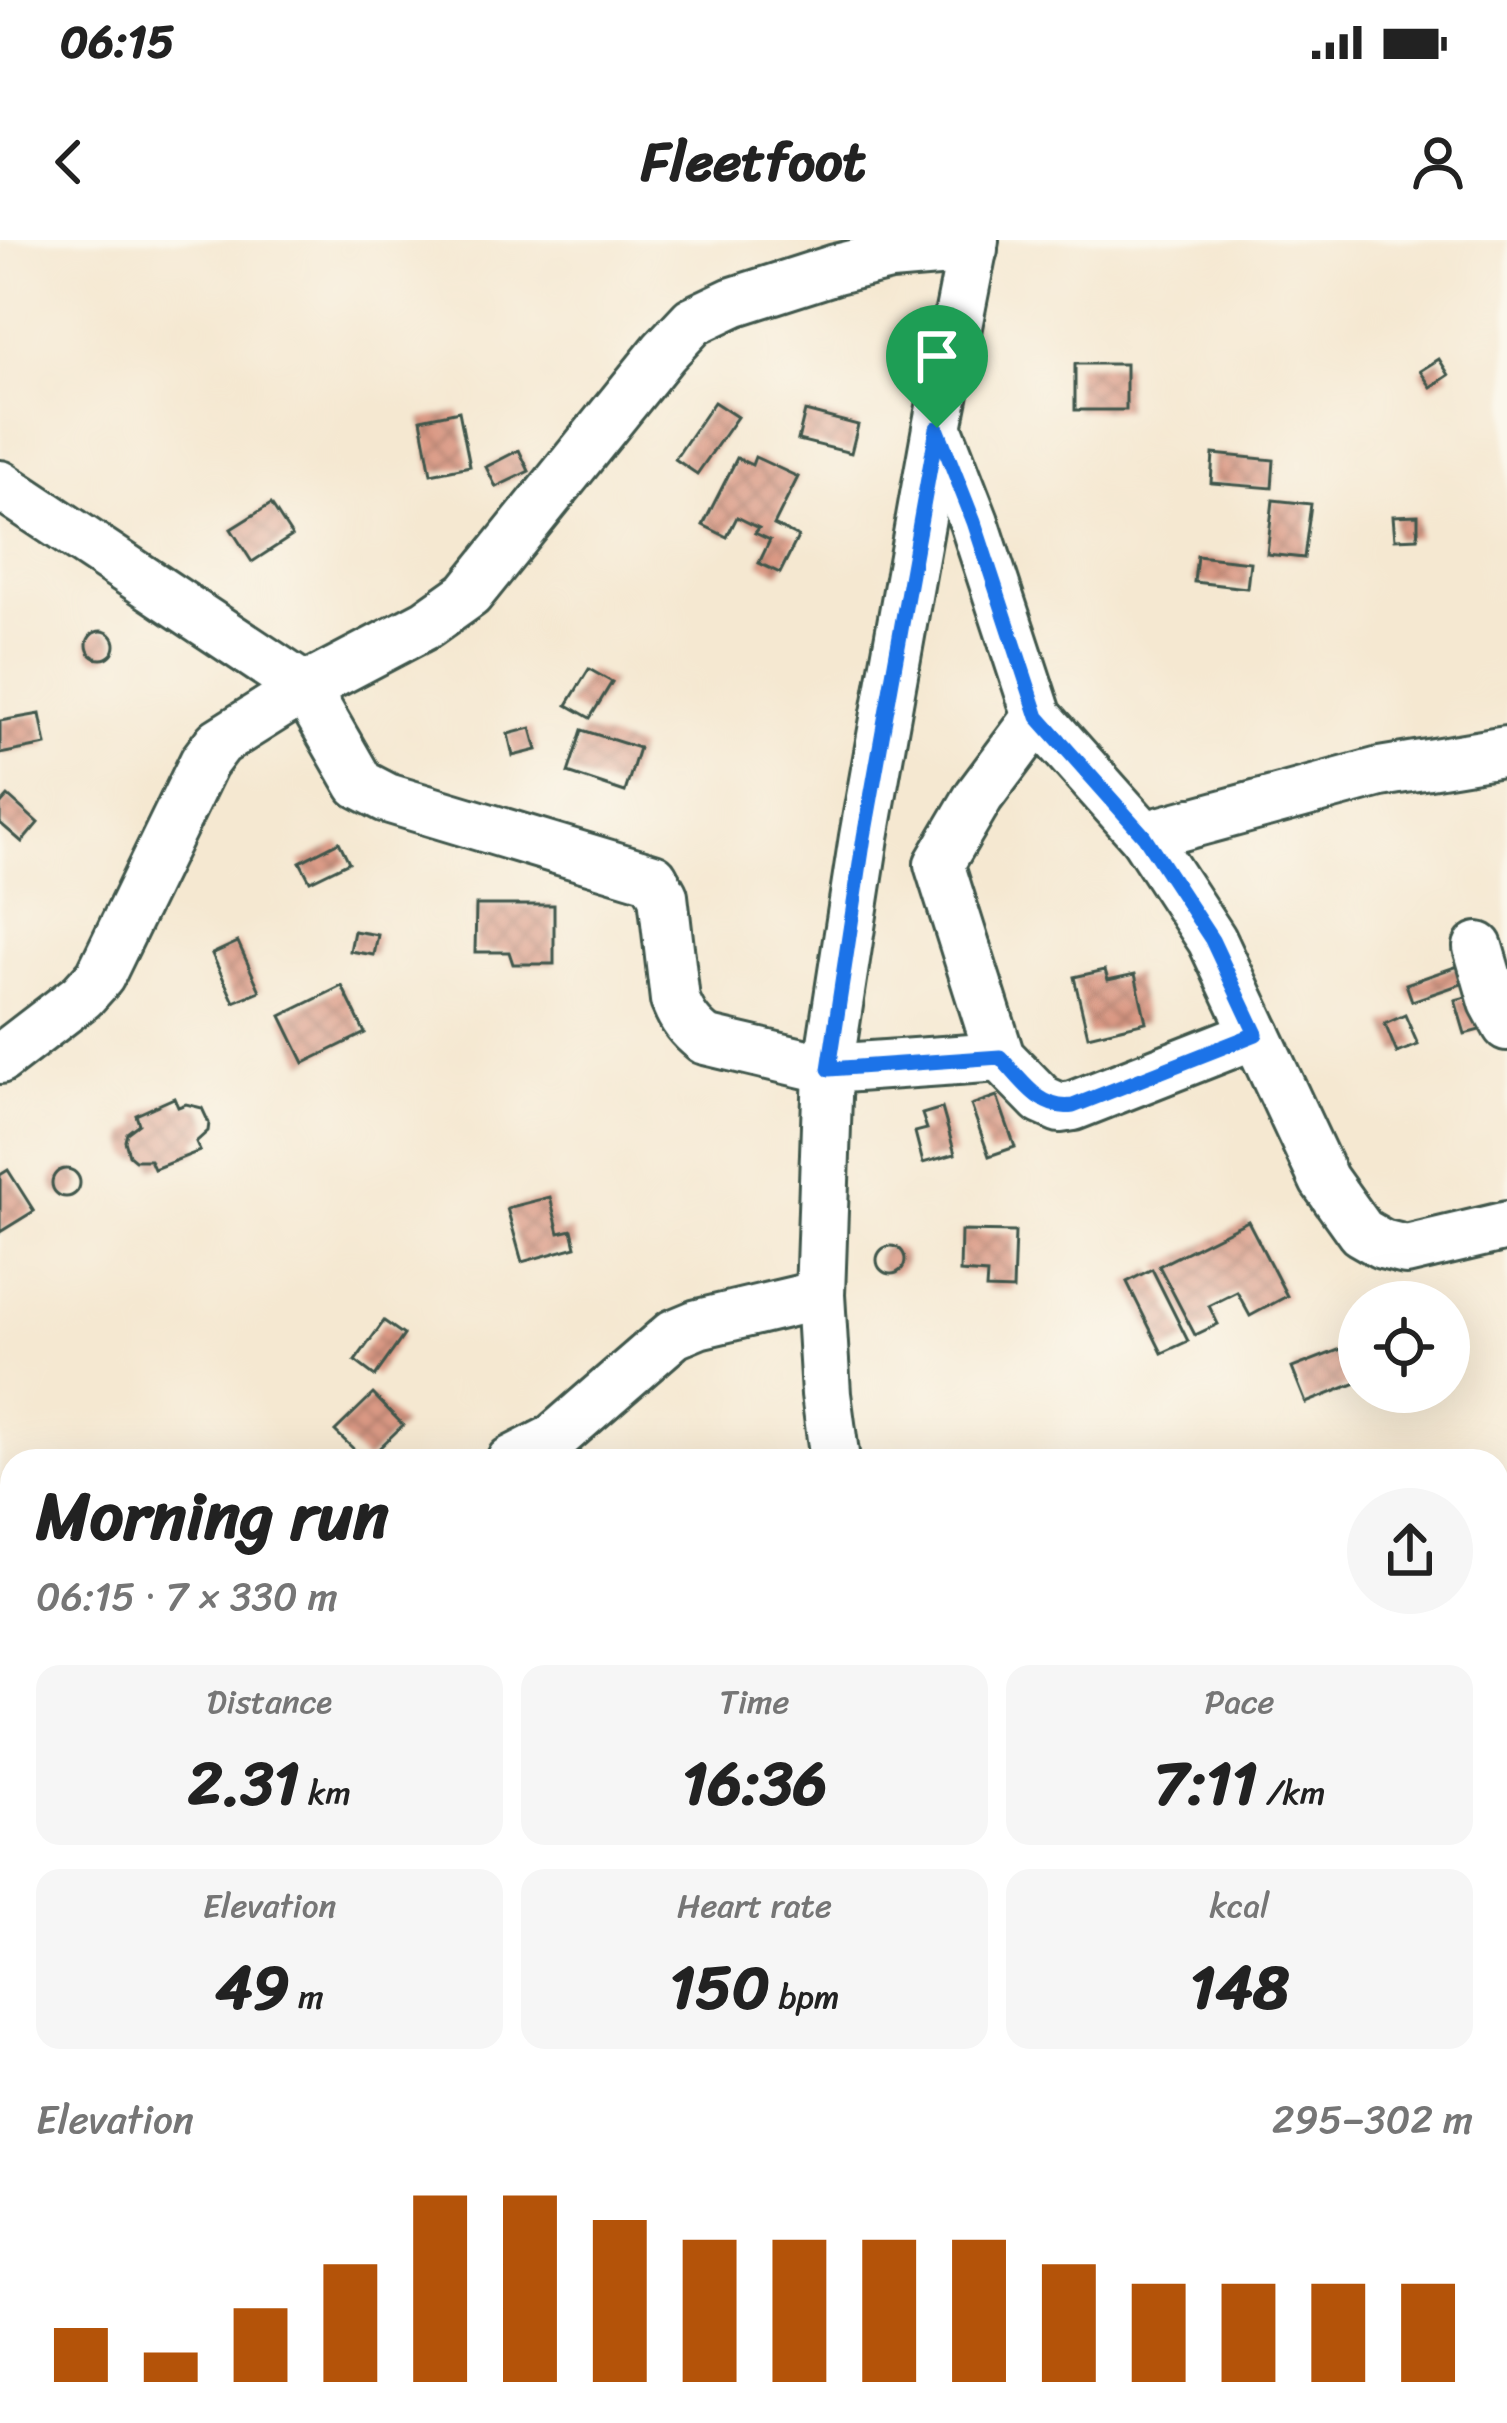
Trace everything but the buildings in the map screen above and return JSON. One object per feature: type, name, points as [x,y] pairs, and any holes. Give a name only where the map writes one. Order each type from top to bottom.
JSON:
[{"type":"street","points":[[0,1059],[82,996],[100,976],[204,762],[219,742],[305,688],[427,624],[470,594],[693,321],[734,302],[836,269],[974,244],[864,837],[829,1069],[820,1295],[834,1449]]},
{"type":"street","points":[[937,428],[974,522],[1038,717],[1144,836],[1212,940],[1324,1180],[1361,1232],[1406,1250],[1507,1226]]},
{"type":"street","points":[[0,485],[305,688],[360,784],[387,797],[653,878],[663,896],[675,1000],[680,1015],[705,1040],[829,1069],[1000,1057]]},
{"type":"street","points":[[1038,717],[980,796],[939,864],[1000,1057],[1042,1100],[1060,1108],[1256,1034]]},
{"type":"street","points":[[1144,836],[1380,772],[1507,751]]},
{"type":"street","points":[[864,837],[939,864]]},
{"type":"street","points":[[1478,947],[1494,1002],[1507,1026]]},
{"type":"street","points":[[534,1449],[552,1440],[674,1334],[820,1295]]},
{"type":"route","points":[[937,428],[974,522],[1038,717],[1144,836],[1212,940],[1256,1034],[1073,1106],[1060,1108],[1042,1100],[1000,1057],[829,1069],[864,837],[937,428]]}]
